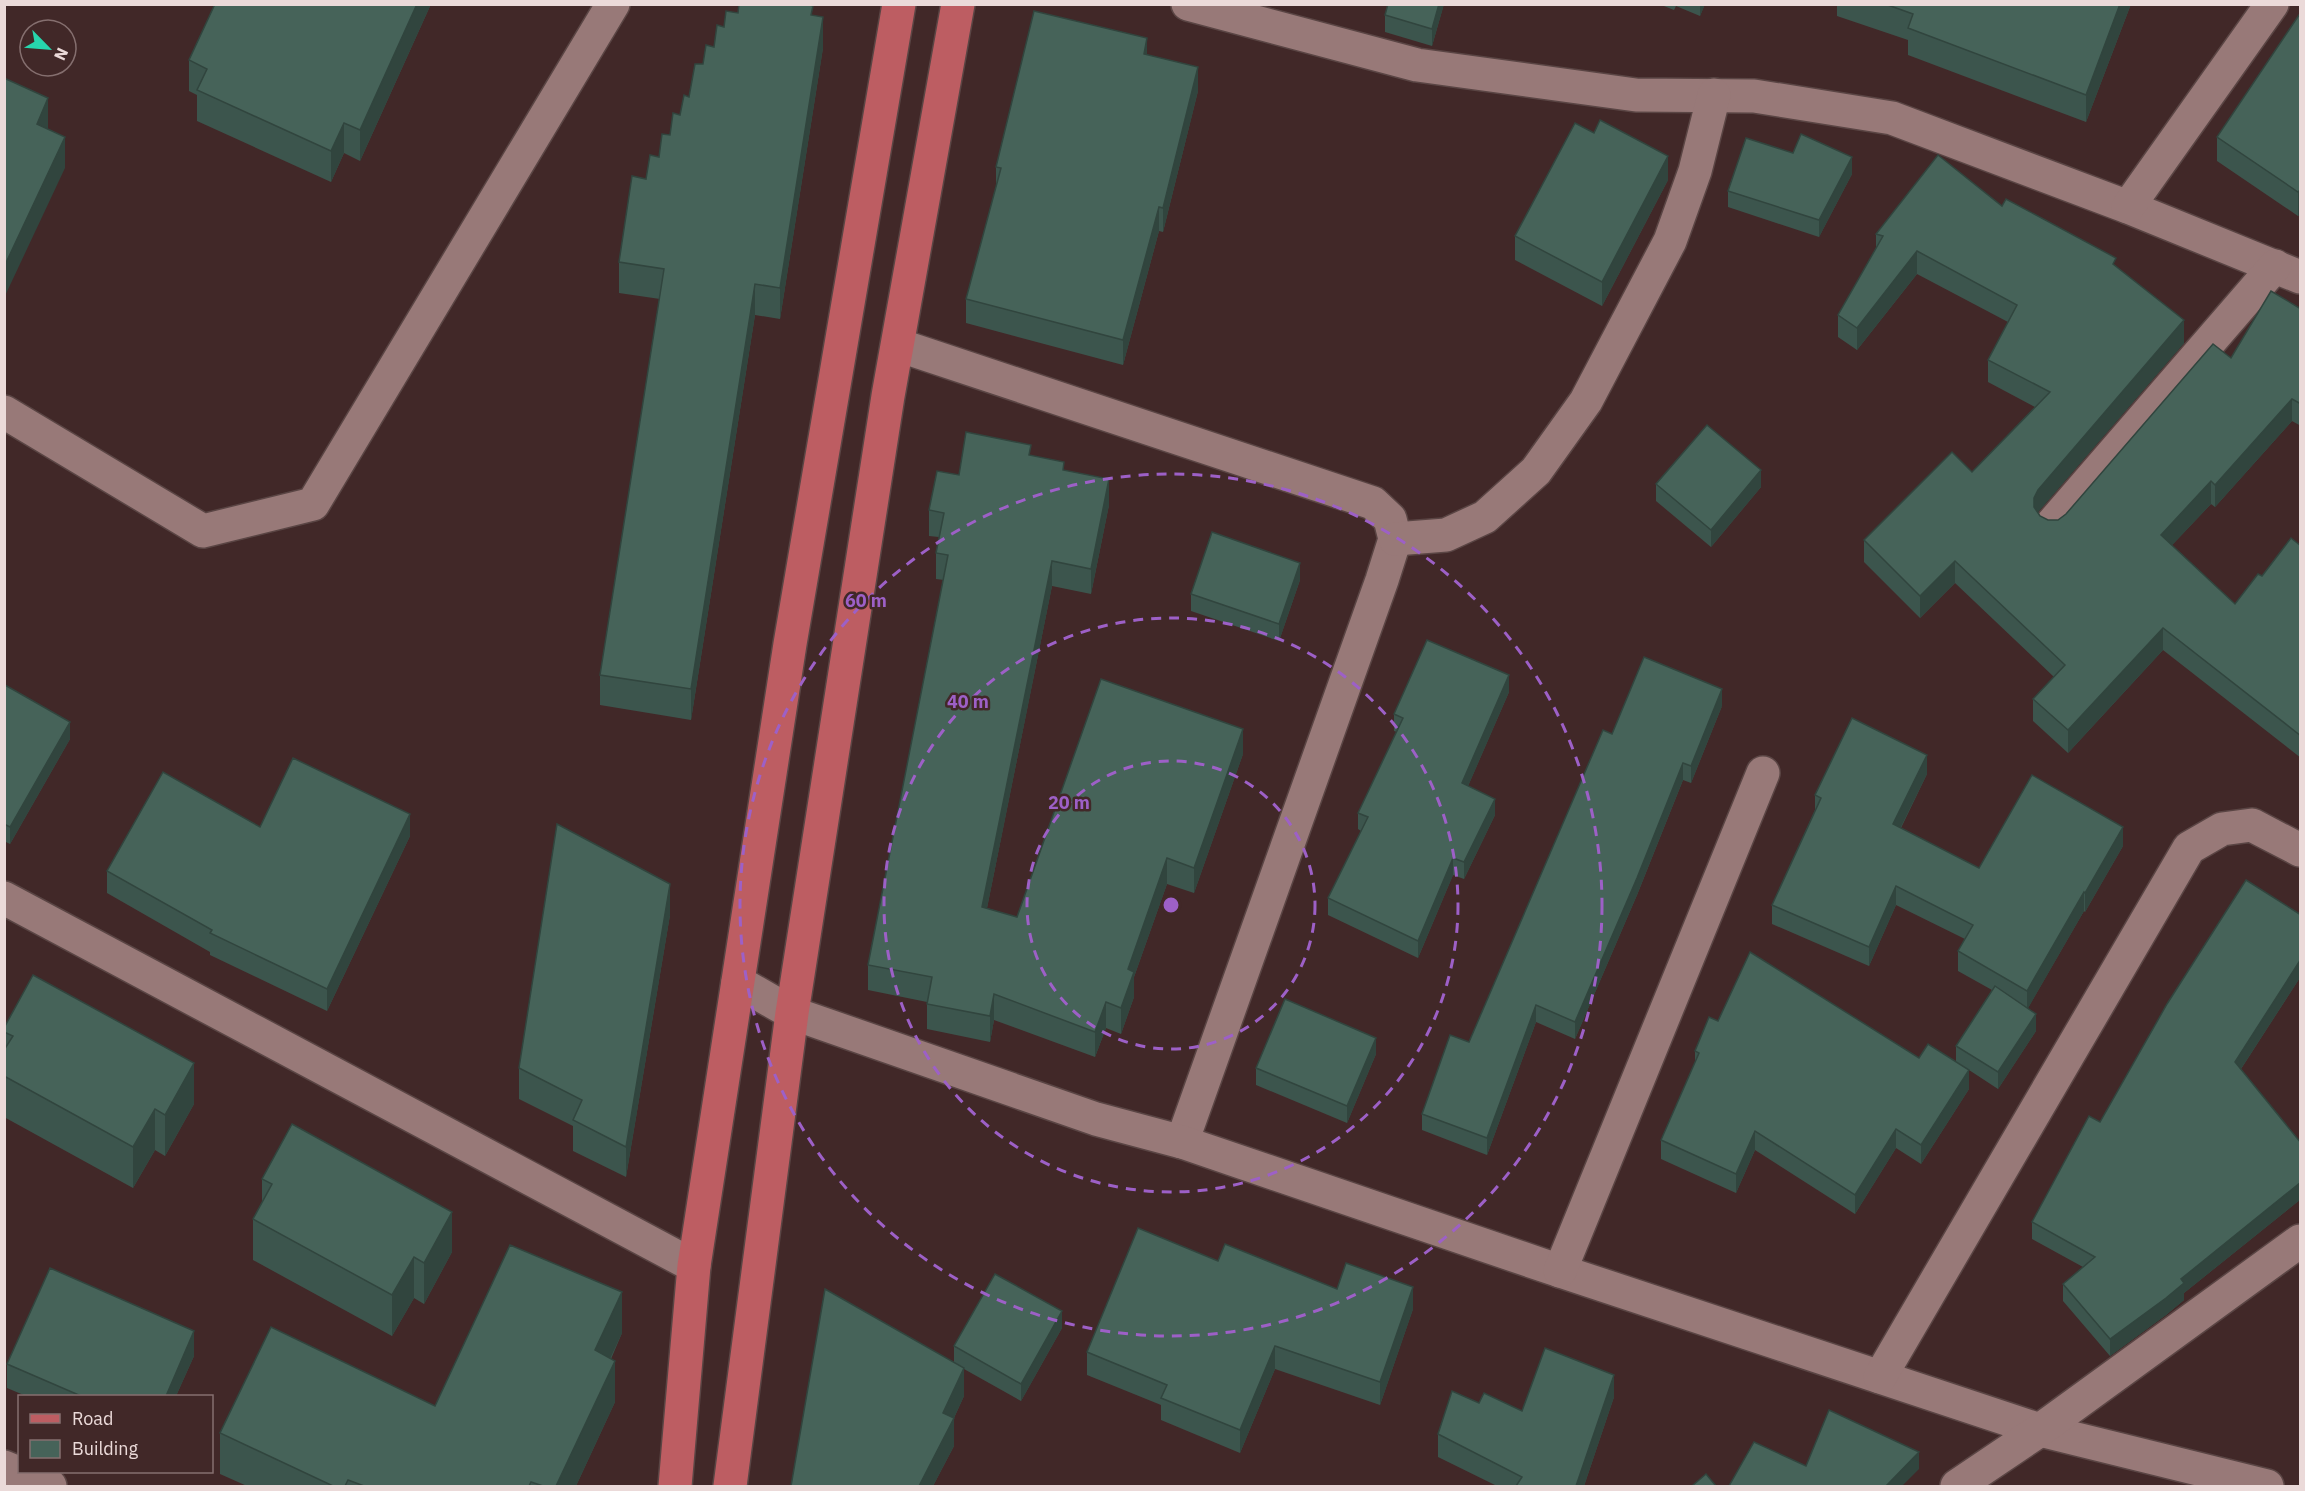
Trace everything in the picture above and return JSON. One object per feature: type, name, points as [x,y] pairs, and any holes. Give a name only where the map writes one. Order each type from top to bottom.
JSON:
[{"type":"main road","points":[[675,1486],[694,1266],[790,644],[899,4]]},
{"type":"main road","points":[[730,1486],[792,1013],[886,408],[958,4]]},
{"type":"street","points":[[4,412],[203,531],[313,504],[613,4]]},
{"type":"street","points":[[1188,4],[1417,65],[1636,95],[1754,96],[1892,118],[2128,207],[2288,271],[2052,524]]},
{"type":"street","points":[[2128,207],[2272,4]]},
{"type":"street","points":[[1395,539],[1446,535],[1485,517],[1536,471],[1587,401],[1670,241],[1695,171],[1714,95]]},
{"type":"street","points":[[898,345],[1373,503],[1390,519],[1395,539],[1182,1142]]},
{"type":"street","points":[[1560,1271],[1763,773]]},
{"type":"street","points":[[1880,1377],[2189,848],[2222,829],[2252,825],[2301,850]]},
{"type":"street","points":[[4,898],[694,1266]]},
{"type":"street","points":[[738,982],[792,1013],[1096,1119],[1182,1142],[1560,1271],[2040,1430],[2267,1486]]},
{"type":"street","points":[[1957,1486],[2040,1430],[2301,1241]]},
{"type":"street","points":[[4,1467],[18,1473]]},
{"type":"street","points":[[19,1473],[50,1486]]},
{"type":"building","points":[[215,4],[417,4],[360,130],[344,123],[331,151],[197,90],[207,69],[189,60]]},
{"type":"building","points":[[739,4],[806,4],[813,6],[811,15],[823,17],[780,288],[755,284],[691,689],[600,675],[664,269],[619,262],[632,176],[646,179],[650,155],[659,157],[662,134],[670,135],[673,113],[680,115],[684,95],[689,97],[695,64],[703,64],[706,45],[714,47],[717,25],[724,27],[726,11],[738,13]]},
{"type":"building","points":[[1388,4],[1439,4],[1432,29],[1385,15]]},
{"type":"building","points":[[1885,4],[2120,4],[2086,95],[1908,28],[1913,14]]},
{"type":"building","points":[[1034,11],[1147,38],[1144,54],[1198,67],[1163,208],[1159,207],[1123,340],[966,299],[1001,168],[996,167]]},
{"type":"building","points":[[2299,15],[2301,16],[2301,189],[2298,192],[2217,137]]},
{"type":"building","points":[[4,78],[48,98],[37,124],[65,137],[4,267]]},
{"type":"building","points":[[1600,120],[1668,156],[1602,282],[1515,236],[1575,123],[1594,133]]},
{"type":"building","points":[[1801,134],[1852,157],[1819,220],[1728,191],[1746,138],[1793,153]]},
{"type":"building","points":[[1938,155],[2002,206],[2006,199],[2116,258],[2113,264],[2184,320],[2038,490],[2034,498],[2034,507],[2040,516],[2048,520],[2058,520],[2066,514],[2213,344],[2231,358],[2271,291],[2301,309],[2301,404],[2292,399],[2215,485],[2211,481],[2161,535],[2235,604],[2258,574],[2262,576],[2291,538],[2301,546],[2301,736],[2163,628],[2068,730],[2033,699],[2065,665],[1955,561],[1920,596],[1864,540],[1952,452],[1972,472],[2050,392],[1988,360],[2017,305],[1917,251],[1857,328],[1838,315],[1883,236],[1876,234]]},
{"type":"building","points":[[1707,425],[1761,470],[1711,530],[1656,484]]},
{"type":"building","points":[[966,432],[1031,445],[1029,455],[1064,462],[1063,470],[1109,479],[1091,569],[1052,561],[982,907],[1017,917],[1101,679],[1243,729],[1194,868],[1167,858],[1128,969],[1134,972],[1121,1008],[1106,1002],[1095,1032],[994,994],[990,1016],[927,1004],[932,977],[868,965],[948,555],[936,553],[944,513],[929,510],[937,471],[959,475]]},
{"type":"building","points":[[1212,532],[1300,563],[1279,624],[1191,594]]},
{"type":"building","points":[[1427,640],[1509,675],[1462,783],[1495,799],[1464,862],[1453,858],[1418,941],[1328,898],[1368,817],[1358,813],[1403,718],[1394,714]]},
{"type":"building","points":[[1644,657],[1722,689],[1691,766],[1683,763],[1637,878],[1575,1022],[1536,1005],[1487,1138],[1422,1114],[1450,1035],[1469,1042],[1603,730],[1612,734]]},
{"type":"building","points":[[5,685],[70,722],[10,827],[4,824]]},
{"type":"building","points":[[1852,718],[1927,755],[1893,824],[1979,868],[2032,775],[2123,827],[2027,991],[1958,951],[1973,925],[1896,886],[1869,947],[1772,905],[1821,798],[1815,795]]},
{"type":"building","points":[[293,758],[410,814],[327,989],[210,933],[212,930],[107,871],[163,772],[260,827]]},
{"type":"building","points":[[557,824],[670,884],[626,1147],[573,1120],[582,1100],[519,1068]]},
{"type":"building","points":[[2246,880],[2301,915],[2301,959],[2235,1062],[2301,1143],[2301,1182],[2181,1279],[2184,1283],[2166,1298],[2110,1339],[2063,1284],[2095,1257],[2032,1222],[2089,1116],[2100,1122],[2167,1004]]},
{"type":"building","points":[[1750,952],[1919,1058],[1928,1044],[1969,1070],[1921,1145],[1896,1129],[1855,1195],[1755,1131],[1736,1174],[1661,1140],[1699,1053],[1695,1051],[1709,1017],[1718,1021]]},
{"type":"building","points":[[33,975],[194,1063],[165,1115],[155,1109],[133,1147],[4,1076],[4,1050],[13,1036],[4,1032],[4,1028]]},
{"type":"building","points":[[1995,986],[2036,1014],[1998,1072],[1956,1046]]},
{"type":"building","points":[[1285,999],[1376,1038],[1347,1106],[1256,1068]]},
{"type":"building","points":[[292,1124],[452,1212],[424,1263],[414,1257],[392,1295],[253,1219],[272,1184],[262,1179]]},
{"type":"building","points":[[1138,1228],[1218,1261],[1225,1244],[1337,1289],[1346,1263],[1413,1287],[1380,1382],[1275,1346],[1240,1430],[1161,1398],[1167,1385],[1087,1352]]},
{"type":"building","points":[[510,1245],[622,1292],[595,1350],[615,1361],[556,1486],[543,1486],[531,1482],[529,1486],[364,1486],[348,1480],[345,1486],[333,1486],[220,1433],[271,1327],[435,1406]]},
{"type":"building","points":[[50,1268],[194,1331],[166,1395],[79,1395],[7,1364]]},
{"type":"building","points":[[995,1274],[1062,1311],[1021,1384],[954,1346]]},
{"type":"building","points":[[825,1289],[964,1368],[943,1413],[954,1418],[919,1486],[791,1486]]},
{"type":"building","points":[[1545,1348],[1614,1375],[1576,1486],[1516,1486],[1522,1477],[1438,1434],[1452,1391],[1479,1403],[1484,1393],[1522,1411]]},
{"type":"building","points":[[1829,1410],[1919,1452],[1886,1486],[1729,1486],[1754,1442],[1806,1466]]},
{"type":"building","points":[[1706,1474],[1716,1486],[1692,1486]]}]
